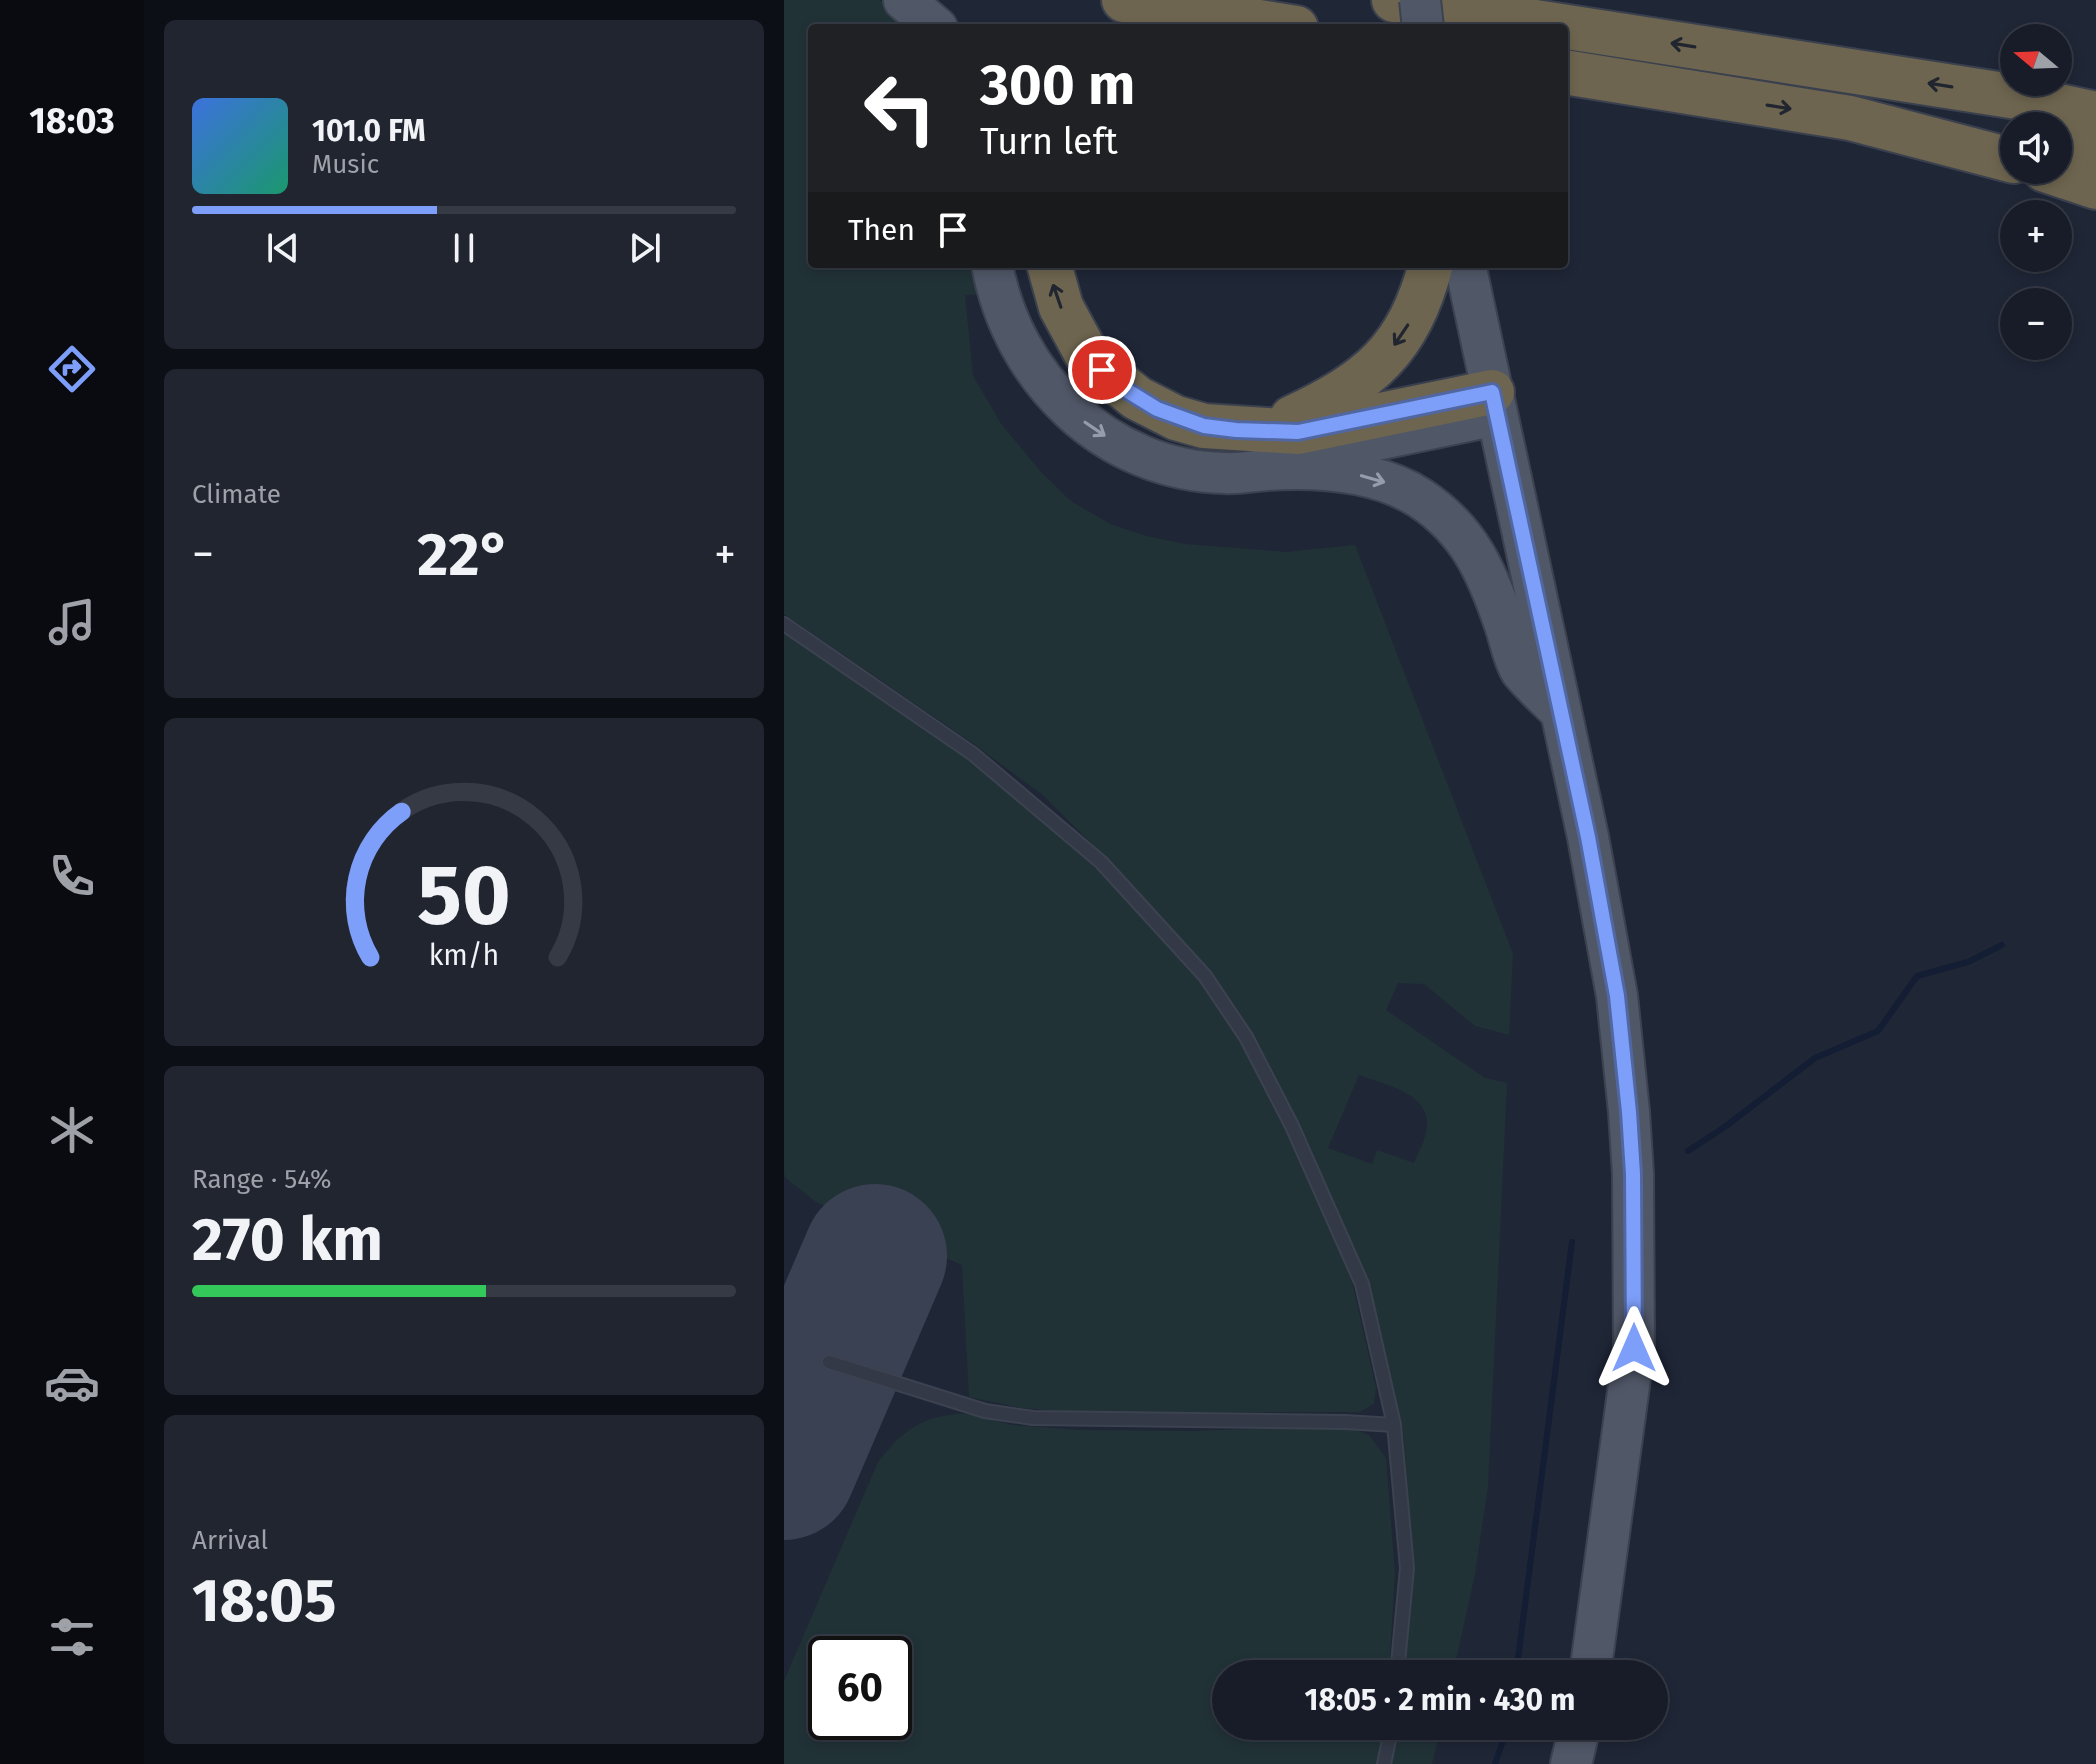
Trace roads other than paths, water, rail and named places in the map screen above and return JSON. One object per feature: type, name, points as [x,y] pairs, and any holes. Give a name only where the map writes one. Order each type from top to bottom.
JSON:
[{"type":"highway","points":[[1124,0],[1271,24]]},
{"type":"highway","points":[[1394,0],[1524,24]]},
{"type":"highway","points":[[1568,32],[2000,112]]},
{"type":"highway","points":[[1568,73],[1850,118],[2000,157]]},
{"type":"highway","points":[[2019,112],[2043,86],[2096,93]]},
{"type":"highway","points":[[1850,118],[1879,111],[2000,115]]},
{"type":"highway","points":[[2072,114],[2096,114]]},
{"type":"highway","points":[[2072,143],[2096,149]]},
{"type":"highway","points":[[2072,179],[2096,187]]},
{"type":"highway","points":[[1050,268],[1061,307],[1086,353],[1118,385],[1157,409],[1204,426],[1236,430],[1268,450]]},
{"type":"highway","points":[[1268,450],[1372,371],[1402,335],[1414,314],[1430,268]]},
{"type":"highway","points":[[1268,450],[1298,432],[1495,404]]},
{"type":"main road","points":[[904,0],[932,24]]},
{"type":"main road","points":[[1420,0],[1423,24]]},
{"type":"main road","points":[[993,268],[1002,306],[1023,354],[1051,392],[1092,428],[1143,455],[1187,468],[1223,473],[1268,450],[1371,477],[1418,497],[1437,510],[1482,562],[1520,669],[1560,711]]},
{"type":"main road","points":[[1466,268],[1588,837],[1617,996],[1629,1112],[1633,1174],[1633,1362],[1592,1660]]},
{"type":"main road","points":[[1571,1764],[1577,1740]]},
{"type":"lane","points":[[784,624],[973,754],[1090,852],[1205,976],[1246,1037],[1362,1284],[1394,1425],[1407,1568],[1398,1660]]},
{"type":"lane","points":[[829,1362],[1008,1416],[1394,1425]]},
{"type":"lane","points":[[1384,1764],[1389,1740]]},
{"type":"waterway","points":[[1688,1151],[1815,1058],[1878,1031],[1917,976],[1968,962],[2002,945]]},
{"type":"waterway","points":[[1518,1660],[1572,1242]]},
{"type":"waterway","points":[[1495,1764],[1503,1740]]}]
